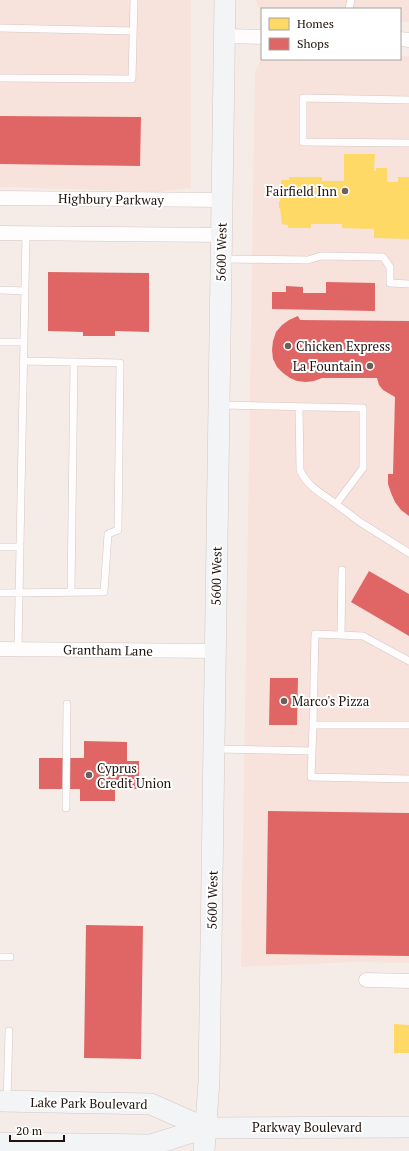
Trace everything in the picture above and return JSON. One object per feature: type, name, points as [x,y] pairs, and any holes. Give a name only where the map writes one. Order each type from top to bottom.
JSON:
[{"type":"main road","name":"5600 West","points":[[204,1151],[209,1081],[225,0]]},
{"type":"main road","name":"Lake Park Boulevard","points":[[4,1102],[152,1104],[205,1128]]},
{"type":"main road","name":"Parkway Boulevard","points":[[205,1128],[409,1127]]},
{"type":"main road","points":[[0,1143],[151,1145],[205,1128]]},
{"type":"street","points":[[224,36],[261,37]]},
{"type":"street","name":"Highbury Parkway","points":[[0,198],[222,200]]},
{"type":"street","points":[[0,233],[221,235]]},
{"type":"street","name":"Grantham Lane","points":[[0,649],[215,652]]},
{"type":"street","points":[[366,980],[409,981]]},
{"type":"lane","points":[[0,78],[132,79],[134,0]]},
{"type":"lane","points":[[0,28],[133,31]]},
{"type":"lane","points":[[409,100],[303,98],[303,142],[409,144]]},
{"type":"lane","points":[[18,649],[26,234]]},
{"type":"lane","points":[[221,259],[308,260],[321,256],[383,257],[390,267],[390,283],[409,284]]},
{"type":"lane","points":[[0,290],[25,290]]},
{"type":"lane","points":[[0,342],[24,342]]},
{"type":"lane","points":[[0,593],[104,592],[108,534],[118,530],[120,363],[23,361]]},
{"type":"lane","points":[[71,592],[74,362]]},
{"type":"lane","points":[[219,405],[363,408],[363,468],[336,504]]},
{"type":"lane","points":[[299,407],[300,470],[303,478],[314,489],[360,522],[409,553]]},
{"type":"lane","points":[[0,547],[20,547]]},
{"type":"lane","points":[[341,635],[342,570]]},
{"type":"lane","points":[[409,660],[363,636],[315,634],[311,777],[409,779]]},
{"type":"lane","points":[[66,808],[67,704]]},
{"type":"lane","points":[[313,725],[409,725]]},
{"type":"lane","points":[[214,749],[312,751]]},
{"type":"lane","points":[[0,957],[10,957]]},
{"type":"lane","points":[[4,1102],[9,1030]]},
{"type":"shaded area","points":[[0,0],[191,0],[191,188],[159,192],[0,187]]},
{"type":"shaded area","points":[[256,0],[409,0],[409,22],[401,22],[401,8],[261,8],[261,11]]},
{"type":"shaded area","points":[[401,56],[409,56],[409,963],[354,962],[241,967],[255,72],[260,62],[263,60],[401,60]]},
{"type":"building: Homes","name":"Fairfield Inn","points":[[344,154],[375,154],[374,171],[376,171],[376,168],[387,168],[387,182],[398,182],[398,177],[409,177],[409,239],[374,238],[374,229],[342,228],[342,224],[311,224],[311,228],[288,228],[288,225],[282,224],[279,208],[281,180],[289,180],[289,177],[322,177],[322,181],[344,181]]},
{"type":"building: Homes","points":[[394,1024],[409,1025],[409,1053],[394,1053]]},
{"type":"building: Shops","points":[[0,116],[141,117],[140,166],[0,164]]},
{"type":"building: Shops","points":[[48,272],[149,273],[149,332],[115,331],[115,336],[83,336],[83,332],[48,331]]},
{"type":"building: Shops","points":[[326,282],[375,283],[375,311],[272,309],[272,292],[286,292],[286,286],[303,287],[303,293],[326,293]]},
{"type":"building: Shops","points":[[298,316],[300,320],[409,321],[409,516],[401,510],[395,502],[388,484],[388,474],[393,474],[395,397],[383,390],[379,385],[377,378],[322,378],[306,382],[297,381],[283,373],[277,367],[273,359],[273,341],[276,332],[282,325]]},
{"type":"building: Shops","points":[[369,571],[409,594],[409,636],[351,602]]},
{"type":"building: Shops","name":"Marco's Pizza","points":[[270,678],[298,678],[297,725],[269,725]]},
{"type":"building: Shops","name":"Cyprus Credit Union","points":[[84,741],[127,742],[127,761],[139,761],[139,789],[115,788],[115,801],[80,801],[80,789],[39,789],[39,758],[84,758]]},
{"type":"building: Shops","points":[[268,811],[409,813],[409,956],[266,954]]},
{"type":"building: Shops","points":[[86,925],[143,926],[141,1059],[84,1058]]},
{"type":"place","name":"Fairfield Inn","points":[[345,191]]},
{"type":"place","name":"Chicken Express","points":[[288,346]]},
{"type":"place","name":"La Fountain","points":[[370,366]]},
{"type":"place","name":"Marco's Pizza","points":[[284,701]]},
{"type":"place","name":"Cyprus Credit Union","points":[[89,775]]}]
